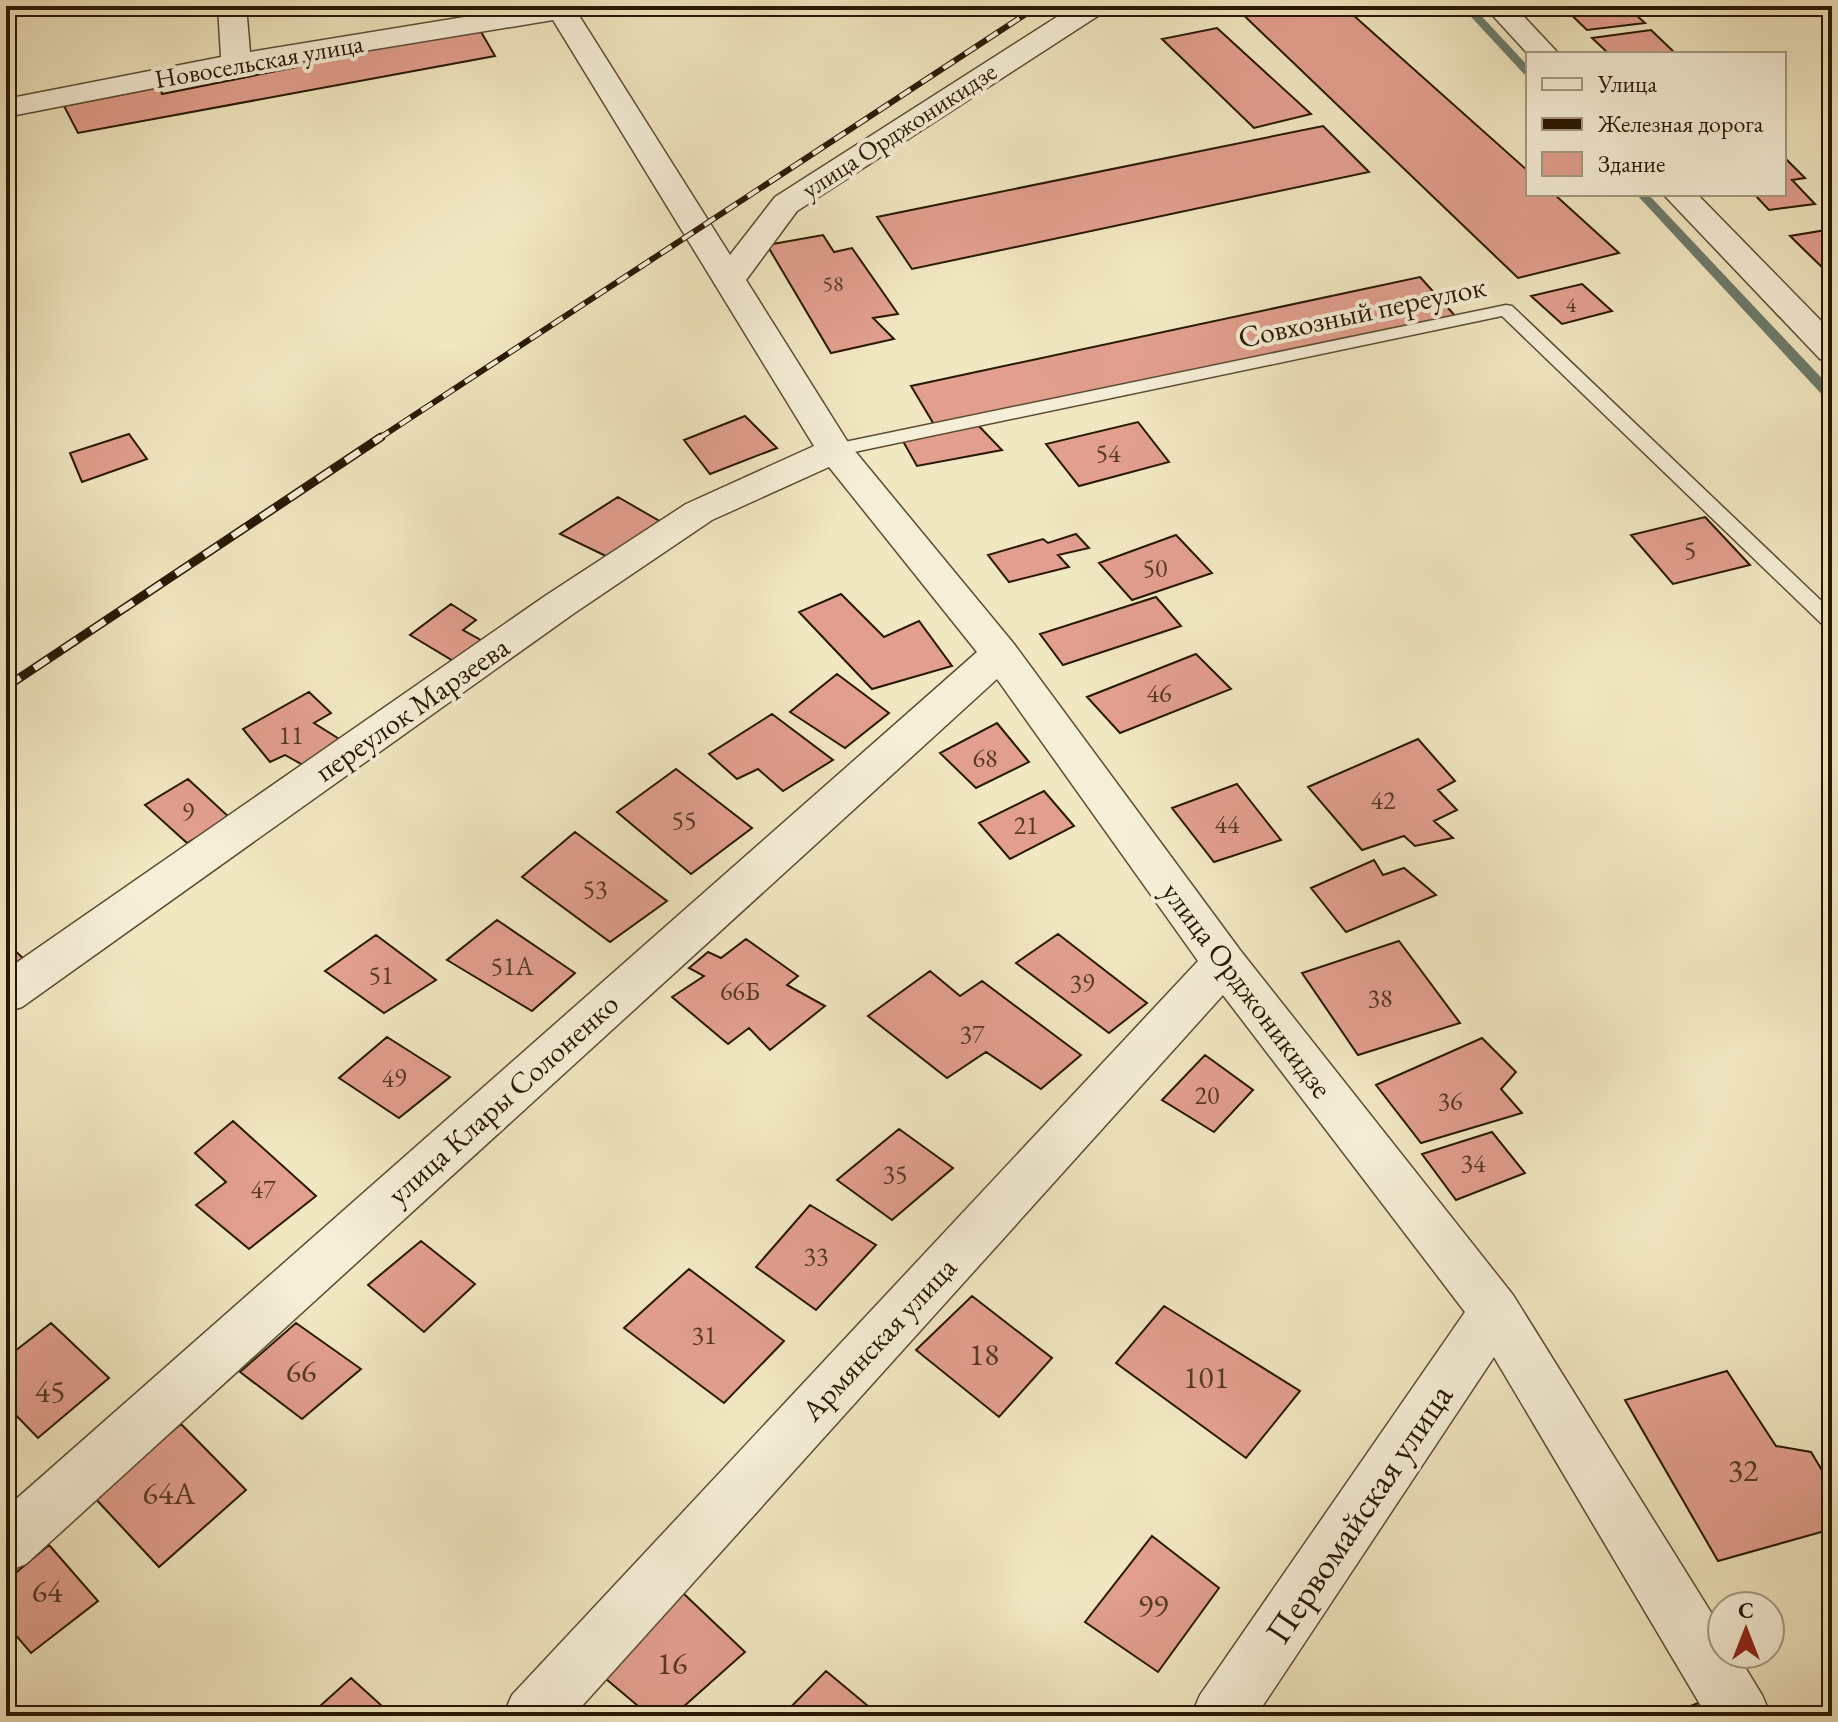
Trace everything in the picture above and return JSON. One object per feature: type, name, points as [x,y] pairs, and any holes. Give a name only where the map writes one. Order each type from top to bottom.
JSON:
[{"type":"street","points":[[232,6],[236,63]]},
{"type":"street","name":"улица Орджоникидзе","points":[[729,280],[786,204],[1094,6]]},
{"type":"street","points":[[1498,6],[1542,52]]},
{"type":"street","name":"Новосельская улица","points":[[6,108],[236,63],[560,8]]},
{"type":"street","name":"улица Орджоникидзе","points":[[560,8],[835,450],[1000,654],[1224,963],[1495,1311],[1741,1716]]},
{"type":"street","points":[[1681,196],[1832,352]]},
{"type":"street","name":"переулок Марзеева","points":[[6,994],[559,605],[699,512],[835,450]]},
{"type":"street","name":"улица Клары Солоненко","points":[[6,1545],[1000,654]]},
{"type":"street","name":"Армянская улица","points":[[533,1716],[1224,963]]},
{"type":"street","name":"Первомайская улица","points":[[1221,1716],[1495,1311]]},
{"type":"lane","name":"Совхозный переулок","points":[[835,450],[1506,310],[1832,622]]},
{"type":"building","points":[[1234,6],[1343,6],[1526,169],[1526,196],[1556,196],[1619,253],[1518,278]]},
{"type":"building","points":[[1562,6],[1626,6],[1645,23],[1587,30]]},
{"type":"building","points":[[1217,28],[1311,114],[1254,128],[1162,39]]},
{"type":"building","points":[[480,30],[495,56],[78,133],[64,106],[160,87],[162,94],[297,67],[299,61]]},
{"type":"building","points":[[1651,30],[1674,52],[1607,52],[1592,38]]},
{"type":"building","points":[[1323,126],[1369,172],[912,269],[877,217]]},
{"type":"building","points":[[1786,159],[1805,178],[1792,180],[1815,204],[1769,210],[1756,196],[1786,196]]},
{"type":"building","points":[[1832,229],[1832,277],[1790,236]]},
{"type":"building","points":[[823,235],[834,252],[852,248],[898,314],[873,318],[894,339],[831,353],[767,245]]},
{"type":"building","points":[[1420,277],[1457,318],[938,431],[911,386]]},
{"type":"building","points":[[1582,284],[1612,311],[1562,324],[1531,296]]},
{"type":"building","points":[[745,416],[777,448],[710,474],[684,440]]},
{"type":"building","points":[[974,421],[1002,450],[917,466],[900,436]]},
{"type":"building","points":[[1138,422],[1169,462],[1079,486],[1046,444]]},
{"type":"building","points":[[129,434],[147,459],[82,482],[70,453]]},
{"type":"building","points":[[618,497],[663,523],[608,557],[560,534]]},
{"type":"building","points":[[1705,517],[1750,565],[1673,584],[1631,535]]},
{"type":"building","points":[[1076,534],[1089,548],[1058,555],[1069,567],[1009,582],[988,555],[1043,539],[1048,543]]},
{"type":"building","points":[[1176,535],[1212,573],[1132,600],[1099,563]]},
{"type":"building","points":[[841,594],[884,637],[919,621],[952,666],[872,689],[799,612]]},
{"type":"building","points":[[1156,597],[1181,626],[1063,665],[1040,634]]},
{"type":"building","points":[[451,604],[476,620],[463,630],[488,644],[455,662],[410,635]]},
{"type":"building","points":[[1196,654],[1231,689],[1120,733],[1087,697]]},
{"type":"building","points":[[837,674],[889,713],[845,748],[790,712]]},
{"type":"building","points":[[309,692],[331,713],[314,723],[344,742],[310,769],[285,755],[270,762],[243,729]]},
{"type":"building","points":[[772,714],[833,760],[783,791],[758,769],[737,779],[709,754]]},
{"type":"building","points":[[997,723],[1029,762],[976,788],[940,753]]},
{"type":"building","points":[[1418,739],[1455,781],[1438,790],[1457,810],[1434,821],[1453,838],[1415,846],[1404,836],[1362,850],[1308,787]]},
{"type":"building","points":[[676,769],[752,828],[691,874],[617,812]]},
{"type":"building","points":[[188,779],[230,818],[187,843],[145,805]]},
{"type":"building","points":[[1237,784],[1281,840],[1214,862],[1172,808]]},
{"type":"building","points":[[1044,791],[1074,826],[1010,859],[979,823]]},
{"type":"building","points":[[575,832],[667,901],[610,942],[522,877]]},
{"type":"building","points":[[1374,860],[1383,875],[1404,868],[1436,895],[1346,932],[1311,888]]},
{"type":"building","points":[[497,920],[575,973],[532,1011],[447,960]]},
{"type":"building","points":[[1058,934],[1147,1003],[1109,1033],[1016,963]]},
{"type":"building","points":[[376,935],[436,980],[384,1013],[325,971]]},
{"type":"building","points":[[746,939],[798,976],[787,985],[825,1006],[770,1050],[749,1028],[728,1044],[672,997],[704,976],[689,968],[708,952],[721,958]]},
{"type":"building","points":[[1399,941],[1460,1023],[1358,1055],[1302,973]]},
{"type":"building","points":[[6,942],[27,962],[6,975]]},
{"type":"building","points":[[930,971],[960,996],[982,981],[1081,1055],[1041,1089],[986,1052],[947,1078],[868,1016]]},
{"type":"building","points":[[387,1037],[450,1077],[399,1118],[339,1078]]},
{"type":"building","points":[[1482,1038],[1516,1072],[1501,1089],[1522,1113],[1421,1143],[1376,1085]]},
{"type":"building","points":[[1205,1055],[1253,1090],[1214,1132],[1162,1100]]},
{"type":"building","points":[[233,1121],[316,1196],[249,1249],[196,1205],[226,1182],[195,1153]]},
{"type":"building","points":[[899,1129],[953,1168],[892,1220],[837,1180]]},
{"type":"building","points":[[1492,1132],[1525,1173],[1456,1200],[1422,1154]]},
{"type":"building","points":[[810,1205],[876,1245],[816,1310],[756,1267]]},
{"type":"building","points":[[421,1241],[475,1284],[424,1332],[368,1285]]},
{"type":"building","points":[[689,1269],[784,1341],[724,1403],[624,1328]]},
{"type":"building","points":[[972,1296],[1052,1358],[999,1417],[916,1350]]},
{"type":"building","points":[[1164,1306],[1300,1391],[1246,1458],[1116,1363]]},
{"type":"building","points":[[51,1323],[109,1378],[38,1438],[6,1405],[6,1358]]},
{"type":"building","points":[[296,1323],[361,1369],[302,1419],[240,1372]]},
{"type":"building","points":[[1727,1371],[1776,1446],[1811,1452],[1832,1487],[1832,1529],[1718,1561],[1625,1400]]},
{"type":"building","points":[[181,1424],[246,1490],[159,1567],[93,1496]]},
{"type":"building","points":[[1152,1536],[1219,1588],[1158,1672],[1085,1622]]},
{"type":"building","points":[[49,1545],[98,1601],[31,1653],[6,1624],[6,1581]]},
{"type":"building","points":[[683,1593],[745,1652],[673,1716],[650,1716],[600,1674]]},
{"type":"building","points":[[826,1671],[880,1716],[782,1716]]},
{"type":"building","points":[[351,1678],[393,1716],[309,1716]]},
{"type":"building","points":[[1701,1702],[1709,1716],[1664,1716]]},
{"type":"waterway","points":[[1466,6],[1526,70]]},
{"type":"waterway","points":[[1644,196],[1832,397]]},
{"type":"railway","points":[[378,439],[1038,6]]},
{"type":"railway","points":[[6,687],[378,439]]}]
